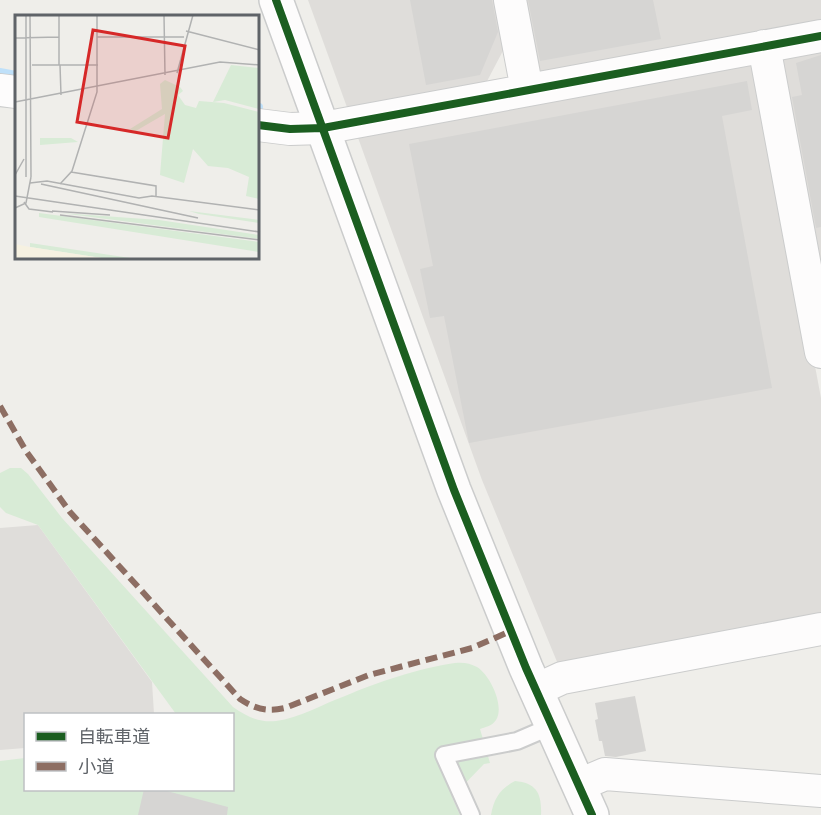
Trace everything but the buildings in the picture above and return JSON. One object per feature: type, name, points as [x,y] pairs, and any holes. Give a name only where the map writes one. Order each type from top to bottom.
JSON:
[{"type":"street","points":[[276,0],[454,490],[501,609],[592,815]]},
{"type":"street","points":[[510,0],[527,90]]},
{"type":"street","points":[[260,125],[290,129],[322,129],[821,36]]},
{"type":"street","points":[[764,46],[821,352]]},
{"type":"street","points":[[0,90],[15,92]]},
{"type":"street","points":[[536,690],[562,678],[821,629]]},
{"type":"street","points":[[579,785],[605,774],[821,791]]},
{"type":"lane","points":[[471,815],[444,755],[517,741],[552,726]]},
{"type":"shaded area","points":[[308,0],[497,0],[506,45],[485,85],[348,110]]},
{"type":"shaded area","points":[[523,0],[821,0],[821,23],[538,75]]},
{"type":"shaded area","points":[[821,49],[821,306],[775,57]]},
{"type":"shaded area","points":[[752,62],[759,67],[821,398],[821,621],[560,669],[482,480],[357,135]]},
{"type":"shaded area","points":[[38,525],[152,682],[154,713],[24,713],[24,748],[0,750],[0,528]]},
{"type":"green space","points":[[10,468],[21,468],[28,474],[62,518],[233,707],[253,718],[276,721],[293,717],[371,686],[428,668],[461,663],[477,667],[487,677],[495,691],[499,707],[493,724],[480,729],[490,763],[484,764],[452,797],[460,815],[0,815],[0,761],[24,758],[24,791],[234,791],[234,713],[175,713],[38,525],[6,513],[0,507],[0,473]]},
{"type":"green space","points":[[515,781],[528,784],[537,791],[541,815],[491,815],[498,795]]},
{"type":"waterway","points":[[0,72],[15,75]]},
{"type":"marked path","points":[[0,406],[26,451],[70,512],[240,699],[251,705],[267,710],[285,708],[369,675],[472,648],[511,631]]},
{"type":"cycle path","points":[[276,0],[454,490],[526,668],[592,815]]},
{"type":"cycle path","points":[[260,125],[290,129],[323,128],[821,36]]}]
